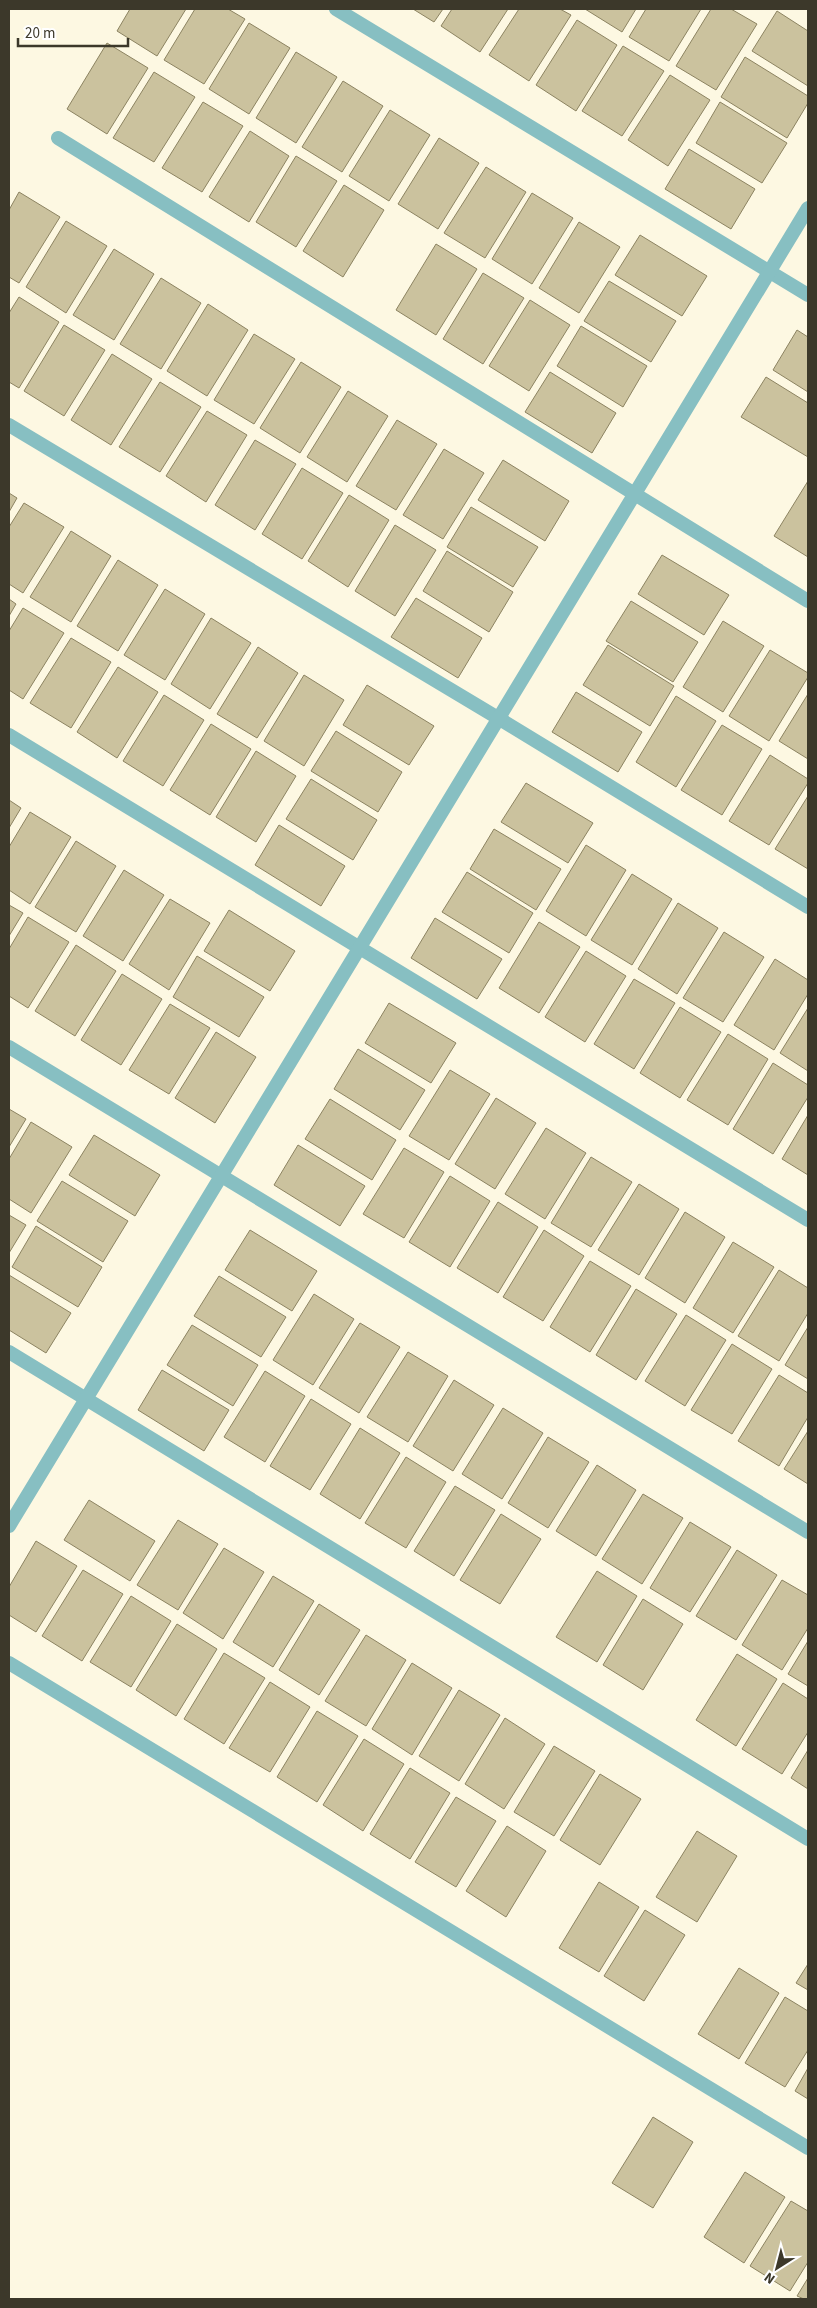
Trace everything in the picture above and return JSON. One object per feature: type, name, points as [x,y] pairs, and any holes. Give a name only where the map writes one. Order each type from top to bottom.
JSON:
[{"type":"street","points":[[336,9],[808,295]]},
{"type":"street","points":[[58,138],[808,601]]},
{"type":"street","points":[[9,1526],[808,208]]},
{"type":"street","points":[[9,425],[498,718],[808,907]]},
{"type":"street","points":[[9,735],[808,1220]]},
{"type":"street","points":[[9,1047],[808,1532]]},
{"type":"street","points":[[9,1352],[808,1839]]},
{"type":"street","points":[[9,1663],[808,2148]]},
{"type":"building","points":[[130,9],[186,9],[157,56],[117,31]]},
{"type":"building","points":[[195,9],[228,9],[245,19],[204,84],[164,60]]},
{"type":"building","points":[[413,9],[443,9],[434,22]]},
{"type":"building","points":[[452,9],[508,9],[480,52],[441,26]]},
{"type":"building","points":[[519,9],[560,9],[571,15],[529,81],[489,55]]},
{"type":"building","points":[[585,9],[636,9],[622,32]]},
{"type":"building","points":[[646,9],[701,9],[669,61],[629,37]]},
{"type":"building","points":[[711,9],[731,9],[757,24],[716,90],[676,66]]},
{"type":"building","points":[[777,11],[808,31],[808,86],[752,51]]},
{"type":"building","points":[[577,20],[617,45],[576,111],[536,85]]},
{"type":"building","points":[[249,23],[290,48],[249,114],[209,89]]},
{"type":"building","points":[[107,43],[148,68],[107,134],[67,109]]},
{"type":"building","points":[[623,46],[664,71],[622,136],[582,111]]},
{"type":"building","points":[[296,52],[337,77],[296,143],[256,118]]},
{"type":"building","points":[[745,57],[808,96],[808,103],[787,138],[721,97]]},
{"type":"building","points":[[154,72],[195,97],[154,162],[113,138]]},
{"type":"building","points":[[670,75],[710,100],[668,166],[628,140]]},
{"type":"building","points":[[343,81],[383,106],[342,172],[302,147]]},
{"type":"building","points":[[203,102],[243,126],[202,192],[162,168]]},
{"type":"building","points":[[720,102],[787,143],[762,183],[696,143]]},
{"type":"building","points":[[390,110],[430,135],[389,201],[349,176]]},
{"type":"building","points":[[250,131],[289,156],[249,222],[209,197]]},
{"type":"building","points":[[439,138],[479,163],[438,229],[398,204]]},
{"type":"building","points":[[689,149],[755,189],[731,229],[665,189]]},
{"type":"building","points":[[296,156],[337,181],[296,247],[256,222]]},
{"type":"building","points":[[486,167],[526,192],[485,258],[444,233]]},
{"type":"building","points":[[344,185],[384,210],[343,277],[303,251]]},
{"type":"building","points":[[19,192],[60,217],[19,283],[9,277],[9,210]]},
{"type":"building","points":[[532,193],[573,218],[532,284],[492,259]]},
{"type":"building","points":[[66,221],[107,246],[66,313],[26,287]]},
{"type":"building","points":[[579,222],[620,247],[579,313],[539,288]]},
{"type":"building","points":[[640,235],[707,276],[682,316],[615,275]]},
{"type":"building","points":[[436,244],[477,269],[436,335],[396,310]]},
{"type":"building","points":[[114,249],[154,274],[114,340],[73,315]]},
{"type":"building","points":[[483,273],[524,298],[483,364],[443,339]]},
{"type":"building","points":[[161,278],[201,303],[161,369],[120,344]]},
{"type":"building","points":[[609,281],[676,321],[651,362],[584,321]]},
{"type":"building","points":[[19,297],[59,322],[19,388],[9,382],[9,313]]},
{"type":"building","points":[[530,300],[570,325],[529,391],[489,366]]},
{"type":"building","points":[[208,304],[248,330],[207,396],[167,371]]},
{"type":"building","points":[[64,325],[105,350],[64,416],[24,391]]},
{"type":"building","points":[[581,326],[647,366],[623,407],[557,366]]},
{"type":"building","points":[[797,330],[808,337],[808,392],[773,370]]},
{"type":"building","points":[[254,334],[295,359],[254,424],[214,400]]},
{"type":"building","points":[[112,354],[152,379],[111,445],[71,420]]},
{"type":"building","points":[[301,362],[341,387],[300,453],[260,428]]},
{"type":"building","points":[[550,372],[616,413],[592,453],[525,412]]},
{"type":"building","points":[[766,377],[808,403],[808,457],[741,417]]},
{"type":"building","points":[[160,382],[201,407],[160,472],[119,447]]},
{"type":"building","points":[[348,391],[388,416],[347,482],[307,457]]},
{"type":"building","points":[[207,411],[247,435],[206,502],[166,476]]},
{"type":"building","points":[[397,420],[437,444],[396,510],[356,486]]},
{"type":"building","points":[[255,440],[296,464],[255,530],[215,505]]},
{"type":"building","points":[[444,449],[484,473],[443,539],[403,515]]},
{"type":"building","points":[[503,460],[569,501],[545,541],[478,500]]},
{"type":"building","points":[[302,468],[343,493],[302,559],[262,534]]},
{"type":"building","points":[[808,481],[808,557],[774,536]]},
{"type":"building","points":[[9,493],[17,498],[9,512]]},
{"type":"building","points":[[349,495],[389,520],[348,587],[308,561]]},
{"type":"building","points":[[24,503],[64,527],[23,593],[9,584],[9,527]]},
{"type":"building","points":[[471,507],[538,547],[513,587],[447,547]]},
{"type":"building","points":[[395,525],[436,550],[395,616],[355,591]]},
{"type":"building","points":[[71,531],[111,556],[71,622],[30,597]]},
{"type":"building","points":[[447,551],[513,592],[489,632],[423,591]]},
{"type":"building","points":[[662,555],[729,595],[704,635],[638,594]]},
{"type":"building","points":[[118,560],[158,585],[118,651],[77,626]]},
{"type":"building","points":[[165,589],[205,614],[165,680],[124,655]]},
{"type":"building","points":[[416,598],[482,638],[458,678],[391,637]]},
{"type":"building","points":[[9,599],[16,604],[9,616]]},
{"type":"building","points":[[631,601],[698,642],[673,682],[606,641]]},
{"type":"building","points":[[23,608],[64,633],[23,699],[9,690],[9,631]]},
{"type":"building","points":[[211,618],[251,643],[210,709],[171,684]]},
{"type":"building","points":[[723,621],[764,646],[723,712],[683,687]]},
{"type":"building","points":[[71,638],[111,662],[71,728],[30,703]]},
{"type":"building","points":[[608,645],[674,686],[650,726],[583,685]]},
{"type":"building","points":[[258,647],[298,673],[257,738],[217,714]]},
{"type":"building","points":[[770,650],[808,673],[808,677],[769,741],[729,716]]},
{"type":"building","points":[[118,667],[158,692],[117,758],[77,732]]},
{"type":"building","points":[[304,675],[344,700],[304,766],[264,741]]},
{"type":"building","points":[[367,685],[434,726],[409,765],[343,725]]},
{"type":"building","points":[[576,692],[642,732],[618,772],[552,732]]},
{"type":"building","points":[[808,694],[808,759],[779,741]]},
{"type":"building","points":[[164,695],[204,720],[163,786],[123,761]]},
{"type":"building","points":[[676,696],[716,721],[676,787],[636,762]]},
{"type":"building","points":[[211,724],[251,749],[210,815],[170,790]]},
{"type":"building","points":[[722,725],[762,749],[722,815],[681,790]]},
{"type":"building","points":[[336,731],[402,772],[378,812],[311,771]]},
{"type":"building","points":[[256,751],[296,776],[256,842],[216,817]]},
{"type":"building","points":[[770,755],[808,779],[808,783],[769,845],[729,821]]},
{"type":"building","points":[[311,779],[377,820],[353,860],[286,819]]},
{"type":"building","points":[[526,783],[593,823],[568,863],[501,822]]},
{"type":"building","points":[[808,796],[808,869],[775,849]]},
{"type":"building","points":[[9,800],[21,808],[9,828]]},
{"type":"building","points":[[30,812],[71,837],[30,904],[9,890],[9,847]]},
{"type":"building","points":[[279,825],[345,866],[321,906],[255,865]]},
{"type":"building","points":[[494,829],[561,869],[536,910],[470,869]]},
{"type":"building","points":[[76,841],[116,866],[76,932],[35,907]]},
{"type":"building","points":[[586,845],[626,870],[586,936],[546,911]]},
{"type":"building","points":[[124,870],[164,895],[123,961],[83,936]]},
{"type":"building","points":[[467,872],[533,913],[509,953],[442,912]]},
{"type":"building","points":[[632,874],[672,899],[632,965],[591,940]]},
{"type":"building","points":[[170,899],[210,923],[169,990],[129,964]]},
{"type":"building","points":[[678,903],[718,928],[677,994],[638,969]]},
{"type":"building","points":[[9,905],[23,913],[9,936]]},
{"type":"building","points":[[229,910],[295,951],[270,991],[204,951]]},
{"type":"building","points":[[28,917],[69,942],[28,1008],[9,996],[9,949]]},
{"type":"building","points":[[435,918],[502,959],[477,999],[411,958]]},
{"type":"building","points":[[539,922],[580,947],[539,1013],[499,988]]},
{"type":"building","points":[[724,932],[764,957],[723,1022],[683,998]]},
{"type":"building","points":[[76,945],[116,971],[75,1036],[35,1011]]},
{"type":"building","points":[[586,951],[626,976],[585,1042],[545,1017]]},
{"type":"building","points":[[197,956],[264,997],[239,1037],[173,997]]},
{"type":"building","points":[[775,959],[808,980],[808,994],[774,1050],[734,1025]]},
{"type":"building","points":[[122,974],[162,999],[121,1065],[81,1040]]},
{"type":"building","points":[[634,979],[675,1003],[634,1069],[594,1044]]},
{"type":"building","points":[[389,1003],[456,1043],[431,1083],[365,1043]]},
{"type":"building","points":[[170,1004],[210,1028],[169,1094],[129,1070]]},
{"type":"building","points":[[680,1007],[721,1032],[680,1098],[640,1073]]},
{"type":"building","points":[[808,1008],[808,1071],[780,1053]]},
{"type":"building","points":[[216,1032],[256,1057],[215,1123],[175,1098]]},
{"type":"building","points":[[728,1034],[768,1059],[728,1125],[687,1100]]},
{"type":"building","points":[[358,1049],[425,1090],[400,1130],[334,1089]]},
{"type":"building","points":[[773,1063],[808,1085],[808,1097],[773,1154],[733,1129]]},
{"type":"building","points":[[450,1070],[490,1094],[449,1160],[409,1136]]},
{"type":"building","points":[[496,1098],[536,1123],[495,1189],[455,1164]]},
{"type":"building","points":[[330,1099],[396,1140],[372,1180],[305,1139]]},
{"type":"building","points":[[9,1109],[26,1119],[9,1147]]},
{"type":"building","points":[[808,1115],[808,1175],[782,1159]]},
{"type":"building","points":[[31,1122],[72,1147],[31,1213],[9,1199],[9,1159]]},
{"type":"building","points":[[546,1128],[586,1153],[545,1219],[505,1194]]},
{"type":"building","points":[[94,1135],[160,1175],[135,1216],[69,1175]]},
{"type":"building","points":[[298,1145],[365,1186],[340,1226],[274,1185]]},
{"type":"building","points":[[404,1148],[444,1172],[404,1238],[363,1214]]},
{"type":"building","points":[[591,1157],[632,1182],[591,1247],[551,1223]]},
{"type":"building","points":[[450,1176],[490,1201],[450,1267],[409,1242]]},
{"type":"building","points":[[62,1181],[128,1221],[103,1262],[37,1221]]},
{"type":"building","points":[[639,1184],[679,1209],[639,1275],[598,1250]]},
{"type":"building","points":[[498,1202],[538,1227],[498,1293],[457,1268]]},
{"type":"building","points":[[685,1212],[725,1237],[685,1303],[645,1278]]},
{"type":"building","points":[[9,1215],[26,1225],[9,1253]]},
{"type":"building","points":[[36,1226],[102,1267],[78,1307],[12,1267]]},
{"type":"building","points":[[250,1230],[317,1271],[292,1311],[225,1270]]},
{"type":"building","points":[[544,1230],[584,1256],[543,1321],[503,1297]]},
{"type":"building","points":[[733,1242],[774,1267],[733,1333],[693,1308]]},
{"type":"building","points":[[590,1261],[631,1286],[590,1352],[550,1327]]},
{"type":"building","points":[[779,1270],[808,1288],[808,1313],[779,1361],[738,1336]]},
{"type":"building","points":[[9,1275],[71,1313],[46,1353],[9,1330]]},
{"type":"building","points":[[219,1276],[286,1317],[261,1357],[194,1316]]},
{"type":"building","points":[[636,1289],[677,1314],[636,1380],[596,1355]]},
{"type":"building","points":[[314,1294],[354,1319],[313,1385],[273,1360]]},
{"type":"building","points":[[686,1315],[726,1340],[685,1406],[645,1381]]},
{"type":"building","points":[[360,1323],[400,1347],[359,1413],[319,1388]]},
{"type":"building","points":[[192,1325],[258,1365],[233,1406],[167,1365]]},
{"type":"building","points":[[808,1327],[808,1379],[785,1365]]},
{"type":"building","points":[[732,1344],[772,1369],[732,1434],[691,1410]]},
{"type":"building","points":[[408,1352],[448,1376],[408,1442],[367,1417]]},
{"type":"building","points":[[162,1370],[229,1410],[204,1451],[138,1410]]},
{"type":"building","points":[[265,1371],[305,1396],[265,1462],[224,1437]]},
{"type":"building","points":[[779,1375],[808,1393],[808,1417],[779,1466],[738,1441]]},
{"type":"building","points":[[454,1380],[494,1405],[453,1471],[413,1446]]},
{"type":"building","points":[[311,1399],[351,1424],[310,1490],[270,1466]]},
{"type":"building","points":[[503,1408],[543,1433],[502,1499],[462,1474]]},
{"type":"building","points":[[360,1428],[400,1453],[360,1519],[320,1494]]},
{"type":"building","points":[[808,1431],[808,1484],[784,1469]]},
{"type":"building","points":[[548,1437],[589,1462],[548,1528],[508,1503]]},
{"type":"building","points":[[406,1457],[446,1482],[406,1548],[365,1523]]},
{"type":"building","points":[[597,1465],[636,1490],[596,1556],[556,1531]]},
{"type":"building","points":[[455,1486],[495,1510],[454,1576],[414,1551]]},
{"type":"building","points":[[643,1494],[683,1518],[642,1584],[602,1559]]},
{"type":"building","points":[[89,1500],[155,1541],[130,1581],[64,1540]]},
{"type":"building","points":[[501,1514],[541,1539],[500,1604],[460,1580]]},
{"type":"building","points":[[178,1520],[218,1544],[178,1610],[137,1585]]},
{"type":"building","points":[[690,1522],[731,1547],[690,1612],[650,1588]]},
{"type":"building","points":[[36,1541],[77,1566],[36,1632],[9,1615],[9,1587]]},
{"type":"building","points":[[224,1548],[264,1572],[223,1639],[183,1613]]},
{"type":"building","points":[[737,1550],[777,1575],[736,1640],[696,1616]]},
{"type":"building","points":[[83,1570],[123,1594],[82,1661],[42,1636]]},
{"type":"building","points":[[597,1571],[637,1596],[597,1662],[556,1637]]},
{"type":"building","points":[[273,1576],[314,1601],[273,1667],[233,1642]]},
{"type":"building","points":[[782,1580],[808,1595],[808,1628],[782,1670],[742,1645]]},
{"type":"building","points":[[131,1596],[171,1621],[131,1687],[90,1662]]},
{"type":"building","points":[[643,1599],[683,1624],[643,1690],[603,1665]]},
{"type":"building","points":[[319,1604],[360,1630],[319,1695],[279,1670]]},
{"type":"building","points":[[177,1624],[217,1649],[176,1716],[136,1690]]},
{"type":"building","points":[[366,1635],[406,1660],[366,1726],[325,1701]]},
{"type":"building","points":[[808,1641],[808,1686],[788,1674]]},
{"type":"building","points":[[224,1653],[265,1678],[224,1744],[184,1719]]},
{"type":"building","points":[[737,1654],[777,1679],[736,1746],[696,1720]]},
{"type":"building","points":[[412,1663],[452,1688],[412,1755],[372,1729]]},
{"type":"building","points":[[270,1682],[310,1707],[270,1772],[229,1748]]},
{"type":"building","points":[[783,1683],[808,1699],[808,1732],[782,1774],[742,1749]]},
{"type":"building","points":[[459,1690],[500,1715],[459,1781],[419,1756]]},
{"type":"building","points":[[317,1711],[358,1736],[317,1802],[277,1777]]},
{"type":"building","points":[[505,1718],[545,1744],[504,1809],[465,1784]]},
{"type":"building","points":[[364,1739],[404,1764],[363,1831],[323,1805]]},
{"type":"building","points":[[554,1746],[595,1771],[554,1836],[514,1812]]},
{"type":"building","points":[[808,1750],[808,1789],[791,1778]]},
{"type":"building","points":[[410,1768],[450,1793],[410,1859],[370,1834]]},
{"type":"building","points":[[600,1774],[641,1799],[600,1865],[560,1840]]},
{"type":"building","points":[[456,1797],[496,1821],[456,1887],[415,1862]]},
{"type":"building","points":[[507,1826],[546,1851],[506,1917],[466,1891]]},
{"type":"building","points":[[697,1831],[737,1856],[697,1922],[656,1897]]},
{"type":"building","points":[[599,1882],[639,1907],[599,1972],[559,1948]]},
{"type":"building","points":[[645,1910],[685,1935],[644,2001],[604,1976]]},
{"type":"building","points":[[808,1964],[808,1990],[796,1983]]},
{"type":"building","points":[[739,1968],[779,1993],[739,2059],[698,2034]]},
{"type":"building","points":[[785,1997],[808,2011],[808,2050],[785,2087],[745,2063]]},
{"type":"building","points":[[808,2068],[808,2099],[795,2091]]},
{"type":"building","points":[[653,2117],[693,2142],[653,2208],[612,2183]]},
{"type":"building","points":[[745,2172],[785,2197],[744,2263],[704,2237]]},
{"type":"building","points":[[791,2201],[808,2211],[808,2262],[790,2291],[750,2266]]},
{"type":"building","points":[[808,2278],[808,2299],[804,2299],[797,2296]]}]
